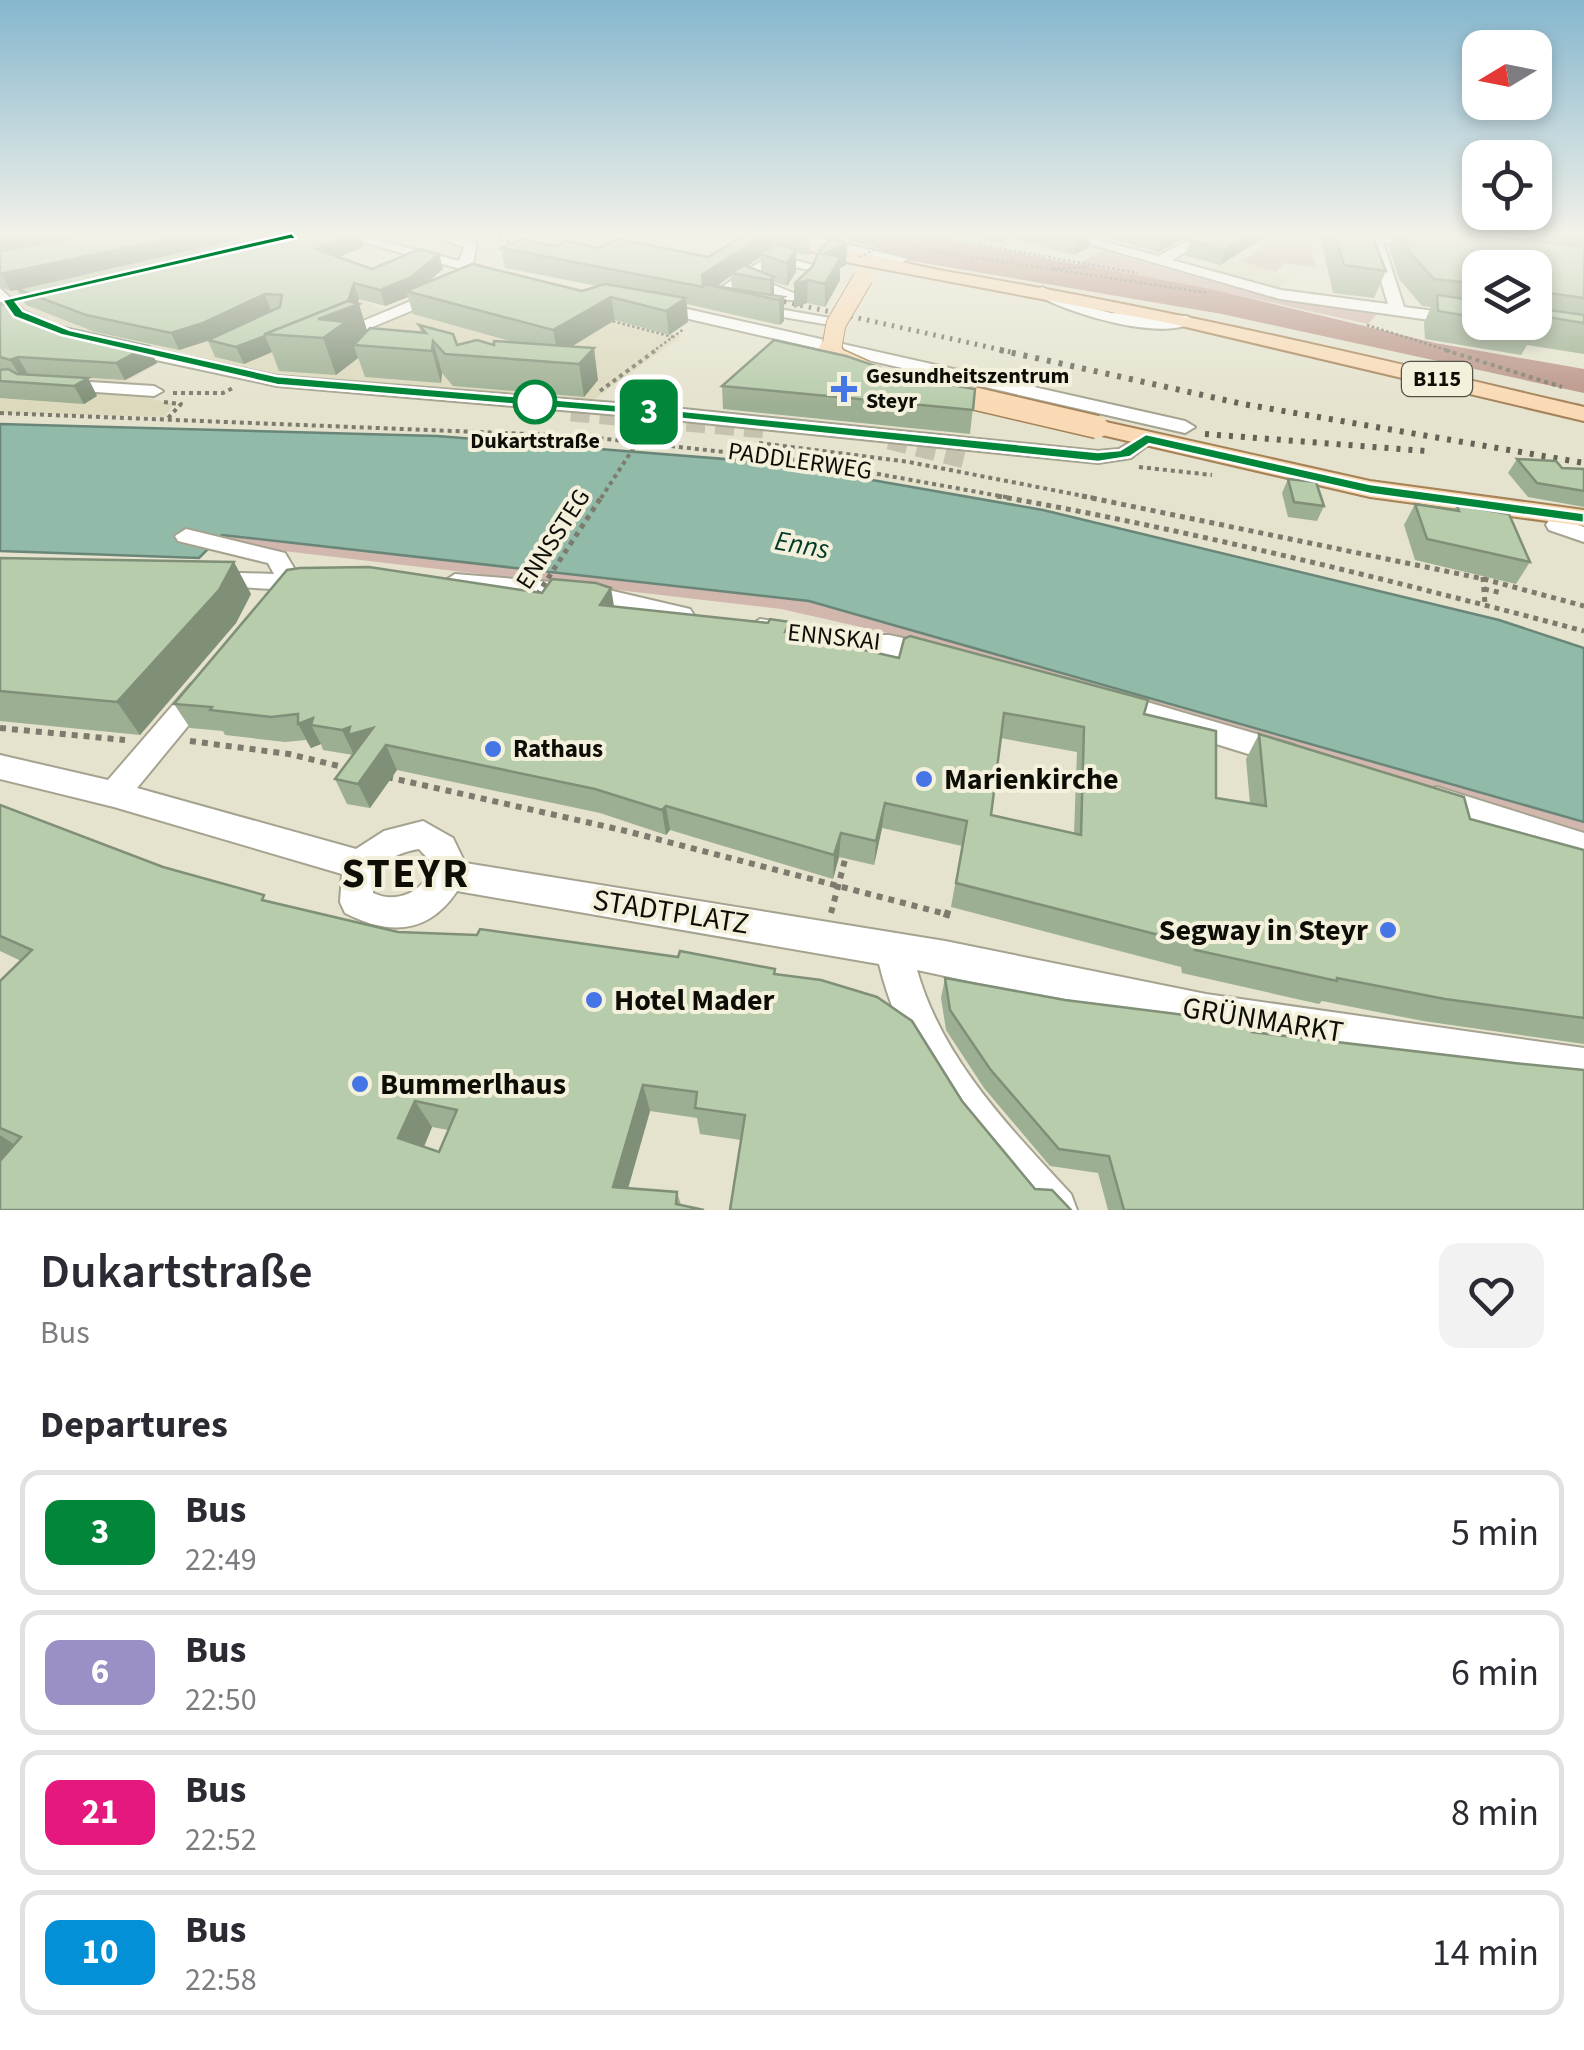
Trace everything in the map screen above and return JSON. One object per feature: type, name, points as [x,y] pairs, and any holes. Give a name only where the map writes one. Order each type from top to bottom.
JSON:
[{"type":"main road","points":[[855,292],[836,324],[829,349],[836,359],[849,366],[1370,489],[1584,518]]},
{"type":"main road","name":"B115","points":[[1044,292],[1186,321],[1584,414]]},
{"type":"street","points":[[316,344],[433,292]]},
{"type":"street","points":[[722,292],[710,301],[796,293],[836,324]]},
{"type":"street","points":[[1274,292],[1462,319]]},
{"type":"street","points":[[1388,292],[1392,310]]},
{"type":"street","points":[[3,299],[30,296]]},
{"type":"street","points":[[3,299],[18,314],[66,333]]},
{"type":"street","points":[[644,305],[1185,427]]},
{"type":"street","points":[[106,344],[240,380],[431,394],[1098,457],[1124,454],[1146,439]]},
{"type":"street","points":[[124,387],[208,349]]},
{"type":"street","points":[[240,380],[282,358]]},
{"type":"street","points":[[341,386],[358,369]]},
{"type":"street","points":[[431,394],[457,378]]},
{"type":"street","points":[[44,384],[154,390]]},
{"type":"street","points":[[1557,525],[1584,535]]},
{"type":"street","points":[[186,536],[278,558],[290,582]]},
{"type":"street","points":[[193,580],[290,582],[329,576]]},
{"type":"street","name":"ENNSKAI","points":[[428,580],[600,595],[628,600],[647,610],[856,644],[903,646],[958,660]]},
{"type":"street","points":[[266,611],[290,582]]},
{"type":"street","points":[[114,794],[219,669]]},
{"type":"street","points":[[1086,694],[1310,761]]},
{"type":"street","points":[[0,767],[114,794],[360,865]]},
{"type":"street","points":[[1403,789],[1584,848]]},
{"type":"street","points":[[423,834],[440,842],[450,856],[448,875],[436,894],[416,908],[393,916],[372,913],[357,902],[354,884],[360,865],[378,848],[400,837],[423,834]]},
{"type":"street","name":"STADTPLATZ","points":[[448,875],[946,958]]},
{"type":"street","points":[[893,949],[908,1006],[939,1068],[1055,1210]]},
{"type":"street","name":"GRÜNMARKT","points":[[946,958],[1206,1013],[1584,1068]]},
{"type":"path","points":[[1205,292],[1216,294]]},
{"type":"path","points":[[1359,318],[1386,318],[1392,310]]},
{"type":"path","points":[[589,400],[673,337],[594,316]]},
{"type":"path","points":[[1371,326],[1566,388]]},
{"type":"path","points":[[154,390],[193,395],[228,392],[240,380]]},
{"type":"path","name":"PADDLERWEG","points":[[0,413],[480,431],[705,447],[888,473],[1052,504],[1485,604],[1584,631]]},
{"type":"path","name":"ENNSSTEG","points":[[535,598],[644,432]]},
{"type":"path","points":[[705,447],[715,443]]},
{"type":"path","points":[[758,443],[910,462],[1484,579],[1584,606]]},
{"type":"path","points":[[1479,562],[1485,604]]},
{"type":"path","points":[[1484,588],[1502,593]]},
{"type":"path","points":[[0,728],[164,736],[289,754],[364,772]]},
{"type":"path","points":[[393,765],[383,776],[626,831],[950,915]]},
{"type":"path","points":[[838,889],[850,838]]},
{"type":"shaded area","points":[[0,292],[344,292],[395,315],[450,292],[515,292],[682,336],[593,400],[263,374],[179,351],[112,390],[174,404],[165,417],[0,413]]},
{"type":"shaded area","points":[[1096,292],[1225,292],[1435,343],[1584,369],[1584,393],[1222,314]]},
{"type":"shaded area","points":[[1226,292],[1252,292],[1377,314],[1368,324]]},
{"type":"shaded area","points":[[222,535],[809,601],[1574,818],[1584,822],[1584,838],[896,635],[781,609],[275,550],[217,540]]},
{"type":"water","name":"Enns","points":[[0,424],[437,436],[775,463],[1043,510],[1499,620],[1584,648],[1584,822],[809,601],[222,535],[199,558],[0,551]]},
{"type":"building","points":[[26,292],[351,292],[348,301],[236,347],[208,340],[280,307],[282,295],[265,294],[203,323],[171,333],[86,315]]},
{"type":"building","points":[[412,292],[654,292],[686,298],[666,311],[611,297],[553,330]]},
{"type":"building","points":[[743,292],[784,297],[779,300]]},
{"type":"building","points":[[1552,292],[1584,292],[1584,298],[1552,293]]},
{"type":"building","points":[[1437,295],[1462,298],[1462,315],[1438,311]]},
{"type":"building","points":[[348,301],[359,304],[318,319],[346,322],[323,338],[265,334]]},
{"type":"building","points":[[0,303],[50,324],[148,346],[116,363],[18,357],[10,360],[0,357]]},
{"type":"building","points":[[1552,310],[1584,315],[1584,323],[1552,318]]},
{"type":"building","points":[[419,325],[453,334],[457,345],[477,340],[494,345],[494,341],[594,348],[579,364],[445,354],[433,341],[432,351],[354,345],[370,328],[426,333]]},
{"type":"building","points":[[774,340],[846,356],[879,367],[875,372],[975,389],[973,410],[722,386]]},
{"type":"building","points":[[0,370],[17,374],[88,378],[74,386],[0,381]]},
{"type":"building","points":[[1517,459],[1556,461],[1562,468],[1584,469],[1584,491],[1537,483]]},
{"type":"building","points":[[1288,479],[1316,482],[1324,506],[1294,502]]},
{"type":"building","points":[[1415,504],[1459,511],[1457,505],[1509,514],[1530,562],[1427,539]]},
{"type":"building","points":[[0,558],[234,562],[219,590],[117,702],[0,691]]},
{"type":"building","points":[[369,567],[542,593],[552,579],[596,583],[611,588],[600,605],[790,622],[785,632],[899,658],[904,639],[910,636],[1148,700],[1144,714],[1216,731],[1216,798],[1266,806],[1259,734],[1464,797],[1470,819],[1584,850],[1584,1018],[1337,981],[1195,950],[1194,944],[956,883],[967,821],[885,803],[876,841],[841,833],[834,855],[666,806],[662,810],[595,789],[386,745],[358,784],[335,779],[373,728],[348,735],[350,727],[342,730],[311,725],[313,718],[298,724],[298,714],[271,717],[174,704],[287,570]],"holes":[[[1004,713],[1084,727],[1081,835],[991,815]]]},
{"type":"building","points":[[0,805],[163,867],[264,895],[262,900],[398,932],[477,935],[480,929],[678,957],[680,951],[775,969],[774,974],[821,980],[877,997],[912,1021],[962,1101],[1035,1189],[1052,1190],[1071,1210],[730,1210],[745,1115],[695,1108],[697,1092],[643,1085],[613,1187],[677,1192],[676,1204],[704,1210],[0,1210],[0,1161],[21,1137],[0,1128],[0,981],[32,950],[0,936]],"holes":[[[415,1101],[457,1110],[439,1152],[398,1138]]]},
{"type":"building","points":[[945,978],[1065,1000],[1249,1023],[1252,1032],[1584,1070],[1584,1210],[1124,1210],[1109,1156],[1059,1149],[990,1069],[950,1010]]},
{"type":"tunnel","points":[[571,412],[765,429]]},
{"type":"tunnel","points":[[889,440],[965,459]]},
{"type":"railway","points":[[759,296],[1011,352]]},
{"type":"railway","points":[[1000,350],[1243,404],[1584,463]]},
{"type":"railway","points":[[1205,434],[1426,451]]},
{"type":"bus line","name":"3","points":[[45,292],[8,300],[18,314],[66,333],[277,380],[654,412],[1098,457],[1135,450],[1146,439],[1370,489],[1584,518]]},
{"type":"place","name":"Gesundheitszentrum Steyr","points":[[844,389]]},
{"type":"place","name":"Dukartstraße","points":[[535,402]]},
{"type":"place","name":"Rathaus","points":[[493,749]]},
{"type":"place","name":"Marienkirche","points":[[924,779]]},
{"type":"place","name":"Segway in Steyr","points":[[1388,930]]},
{"type":"place","name":"Hotel Mader","points":[[594,1000]]},
{"type":"place","name":"Bummerlhaus","points":[[360,1084]]},
{"type":"district","name":"STEYR","points":[[406,874]]}]
